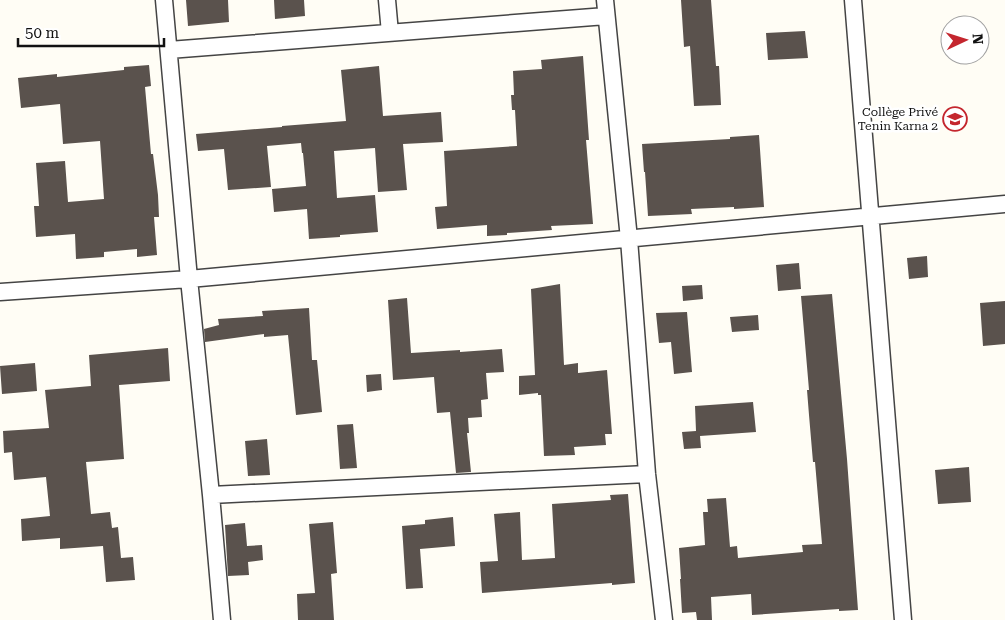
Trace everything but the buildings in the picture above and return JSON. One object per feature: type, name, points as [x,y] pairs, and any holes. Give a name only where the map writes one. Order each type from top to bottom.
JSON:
[{"type":"street","points":[[164,0],[188,279],[222,620]]},
{"type":"street","points":[[387,0],[390,34]]},
{"type":"street","points":[[852,0],[903,620]]},
{"type":"street","points":[[169,50],[390,34],[606,8],[629,239],[647,474],[664,620]]},
{"type":"street","points":[[0,292],[188,279],[1005,204]]},
{"type":"street","points":[[211,495],[647,474]]},
{"type":"place","name":"Collège Privé Tenin Karna 2","points":[[955,119]]}]
